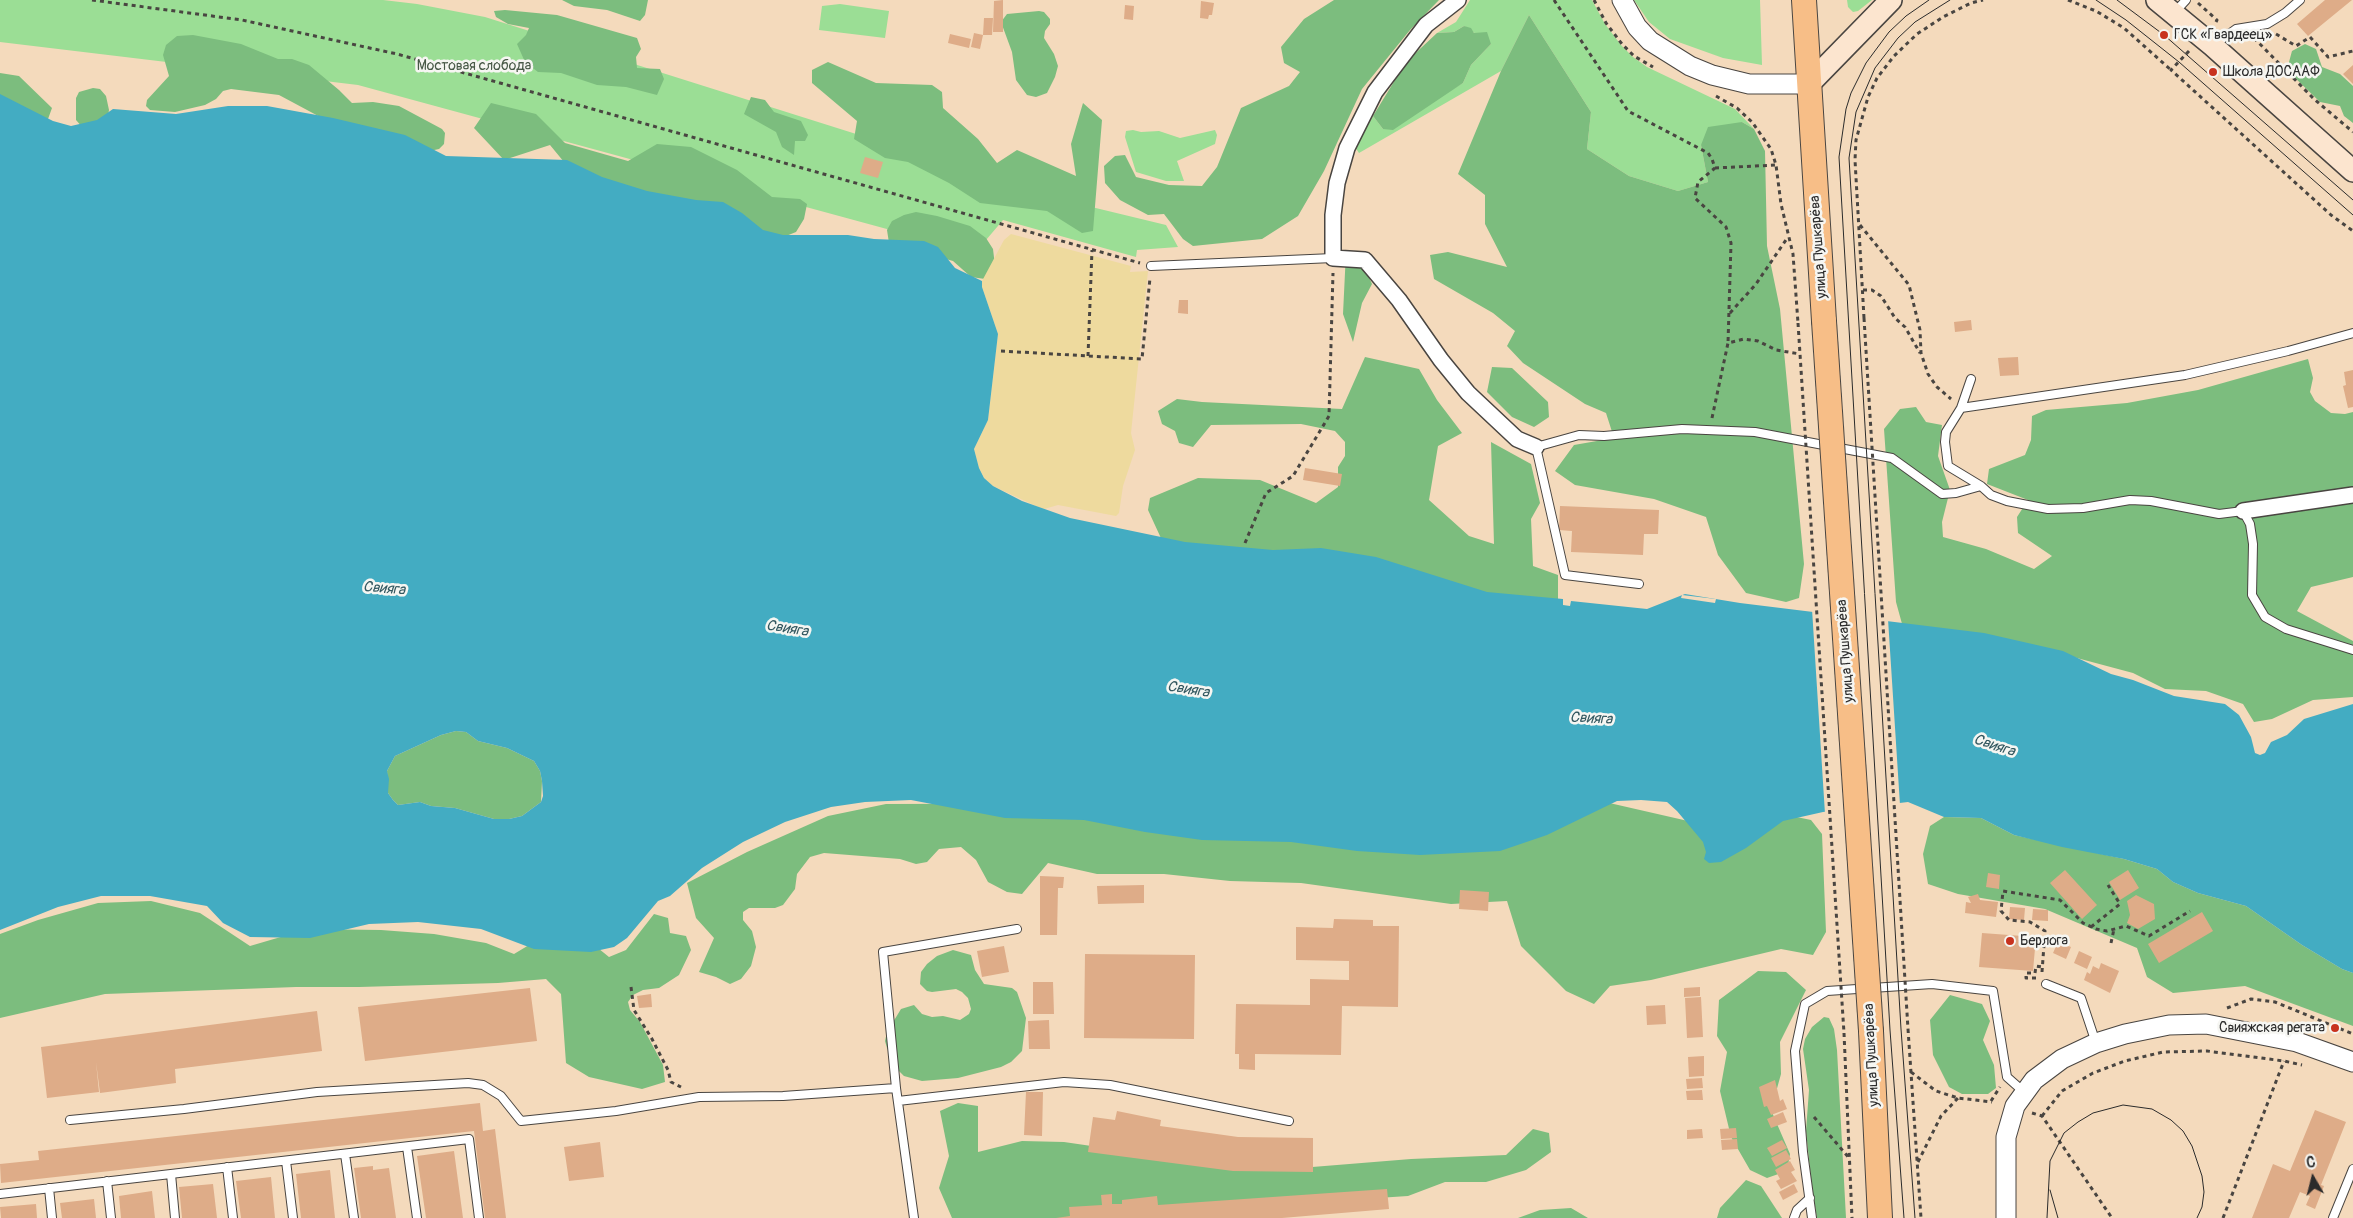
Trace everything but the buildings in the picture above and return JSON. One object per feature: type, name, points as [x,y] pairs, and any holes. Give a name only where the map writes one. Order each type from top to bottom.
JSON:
[{"type":"main road","name":"улица Пушкарёва","points":[[1804,0],[1871,1031],[1880,1218]]},
{"type":"main road","points":[[1809,84],[1891,0]]},
{"type":"main road","points":[[2157,0],[2180,7],[2208,42],[2353,171]]},
{"type":"street","points":[[1458,0],[1426,25],[1376,92],[1347,148],[1337,183],[1333,215],[1333,258],[1365,260],[1399,300],[1441,360],[1468,393],[1517,439],[1536,447]]},
{"type":"street","points":[[1622,0],[1637,27],[1650,42],[1690,66],[1749,84],[1809,84]]},
{"type":"street","points":[[2243,511],[2353,495]]},
{"type":"street","points":[[2006,1218],[2006,1137],[2015,1106],[2034,1080],[2062,1059],[2096,1043],[2125,1034],[2169,1025],[2206,1024],[2298,1042],[2353,1062]]},
{"type":"lane","points":[[2208,42],[2236,29],[2267,24],[2286,13],[2300,0]]},
{"type":"lane","points":[[1151,266],[1333,258]]},
{"type":"lane","points":[[1961,408],[2185,375],[2288,351],[2353,333]]},
{"type":"lane","points":[[1971,379],[1961,408],[1946,432],[1944,442],[1948,466],[1981,486],[1991,495],[2007,501],[2048,509],[2083,508],[2130,500],[2151,501],[2219,514],[2243,511],[2250,524],[2253,544],[2252,595],[2265,616],[2286,629],[2353,650]]},
{"type":"lane","points":[[1638,584],[1565,575],[1536,447],[1580,435],[1604,436],[1682,429],[1755,432],[1892,458],[1942,494],[1956,493],[1981,486]]},
{"type":"lane","points":[[914,1218],[896,1088],[883,952],[1016,929]]},
{"type":"lane","points":[[1812,1218],[1795,1051],[1805,1004],[1827,991],[1932,984],[1994,991],[2007,1077],[2025,1093]]},
{"type":"lane","points":[[2046,984],[2081,998],[2096,1043]]},
{"type":"lane","points":[[898,1101],[1006,1087],[1064,1082],[1110,1085],[1289,1121]]},
{"type":"lane","points":[[70,1120],[184,1109],[317,1092],[468,1083],[483,1085],[501,1096],[521,1121],[616,1111],[699,1097],[783,1096],[896,1088]]},
{"type":"lane","points":[[0,1194],[469,1139],[479,1218]]},
{"type":"lane","points":[[407,1146],[417,1218]]},
{"type":"lane","points":[[345,1154],[354,1218]]},
{"type":"lane","points":[[286,1161],[293,1218]]},
{"type":"lane","points":[[227,1167],[233,1218]]},
{"type":"lane","points":[[2332,1218],[2353,1169]]},
{"type":"lane","points":[[170,1174],[175,1218]]},
{"type":"lane","points":[[107,1181],[111,1218]]},
{"type":"lane","points":[[49,1188],[52,1218]]},
{"type":"lane","points":[[1794,1218],[1797,1210],[1810,1198]]},
{"type":"path","points":[[92,0],[242,20],[397,54],[1151,266],[1142,360],[1001,350]]},
{"type":"path","points":[[1554,0],[1628,111],[1708,153],[1715,168]]},
{"type":"path","points":[[1921,1218],[1862,290],[1856,140],[1868,97],[1877,78],[1894,56],[1917,34],[1943,17],[1971,3],[1982,0]]},
{"type":"path","points":[[2068,0],[2096,11],[2124,28],[2331,215],[2353,231]]},
{"type":"path","points":[[2194,0],[2217,20],[2240,23],[2314,99],[2353,132]]},
{"type":"path","points":[[2171,70],[2208,42],[2217,20]]},
{"type":"path","points":[[2267,24],[2278,36],[2296,46],[2310,37],[2328,57],[2353,51]]},
{"type":"path","points":[[1710,430],[1728,343],[1731,243],[1726,228],[1695,198],[1698,182],[1715,168],[1776,166],[1793,254],[1798,323],[1844,1033],[1852,1218]]},
{"type":"path","points":[[1859,225],[1909,284],[1920,330],[1920,354]]},
{"type":"path","points":[[1729,314],[1762,276],[1788,236]]},
{"type":"path","points":[[1088,356],[1092,250]]},
{"type":"path","points":[[1245,543],[1266,493],[1293,476],[1329,416],[1333,258]]},
{"type":"path","points":[[1862,290],[1872,290],[1881,296],[1895,318],[1905,327],[1920,354],[1928,374],[1937,387],[1961,408]]},
{"type":"path","points":[[1728,343],[1744,339],[1758,340],[1776,350],[1800,354]]},
{"type":"path","points":[[2091,927],[2120,904],[2108,885]]},
{"type":"path","points":[[2042,966],[2036,966],[2035,973],[2026,973],[2026,978],[2035,979],[2043,976],[2045,931],[2030,922],[2009,920],[2001,911],[2003,891],[2060,900],[2083,924],[2091,927],[2107,931],[2126,926],[2149,936],[2190,911]]},
{"type":"path","points":[[2111,942],[2114,929]]},
{"type":"path","points":[[631,987],[634,1010],[668,1070],[671,1082],[699,1097]]},
{"type":"path","points":[[2335,1028],[2353,1034]]},
{"type":"path","points":[[2112,1218],[2042,1116],[2062,1091],[2093,1072],[2125,1061],[2163,1052],[2207,1051],[2284,1061],[2308,1067]]},
{"type":"path","points":[[2223,1218],[2284,1061]]},
{"type":"path","points":[[1911,1072],[1936,1091],[1958,1098],[1941,1116],[1917,1164]]},
{"type":"path","points":[[1799,1100],[1850,1159]]},
{"type":"green space","name":"Мостовая слобода","points":[[0,0],[383,0],[417,4],[485,17],[1075,203],[1166,225],[1178,247],[1137,250],[1136,257],[1003,220],[975,253],[358,85],[0,42]]},
{"type":"green space","points":[[562,0],[648,0],[645,15],[640,21],[607,10],[574,6]]},
{"type":"green space","points":[[1334,0],[1439,0],[1410,30],[1362,89],[1324,171],[1298,216],[1262,239],[1193,246],[1183,239],[1164,214],[1148,215],[1120,200],[1105,183],[1104,166],[1115,156],[1125,155],[1136,177],[1169,185],[1202,186],[1217,167],[1241,108],[1289,86],[1300,72],[1284,63],[1281,47],[1304,19]]},
{"type":"green space","points":[[1470,0],[1592,0],[1605,24],[1633,57],[1647,67],[1735,109],[1754,129],[1742,122],[1701,145],[1708,182],[1678,191],[1629,176],[1587,149],[1591,112],[1529,15],[1501,71],[1359,153],[1355,147],[1373,116],[1383,129],[1463,83],[1471,65],[1491,44],[1464,26],[1454,32],[1437,33],[1456,22]]},
{"type":"green space","points":[[1634,0],[1760,0],[1762,65],[1723,58],[1670,39],[1649,22]]},
{"type":"green space","points":[[1847,0],[1872,0],[1858,11],[1853,12],[1848,7]]},
{"type":"green space","points":[[840,4],[889,11],[885,38],[819,30],[822,6]]},
{"type":"green space","points":[[505,10],[557,15],[637,38],[641,49],[636,57],[637,68],[660,69],[664,79],[657,95],[626,87],[597,85],[561,73],[538,72],[525,62],[517,44],[526,35],[529,28],[508,24],[496,17],[494,11]]},
{"type":"green space","points":[[1044,12],[1050,19],[1050,24],[1045,31],[1044,38],[1054,54],[1058,66],[1047,93],[1036,97],[1027,95],[1016,80],[1012,52],[1001,22],[1007,14]]},
{"type":"green space","points":[[1529,15],[1591,112],[1587,149],[1629,176],[1678,191],[1708,182],[1701,145],[1708,127],[1742,122],[1754,129],[1765,151],[1767,246],[1780,309],[1804,564],[1799,598],[1786,602],[1746,593],[1718,555],[1706,517],[1654,499],[1575,485],[1555,471],[1574,445],[1614,438],[1606,413],[1585,404],[1523,363],[1507,346],[1515,331],[1493,313],[1434,279],[1430,255],[1448,252],[1507,267],[1485,224],[1485,195],[1458,174],[1501,71]]},
{"type":"green space","points":[[1464,26],[1471,28],[1474,33],[1487,32],[1491,44],[1471,65],[1463,83],[1393,130],[1383,129],[1373,116],[1406,62],[1437,33],[1454,32]]},
{"type":"green space","points":[[193,35],[241,44],[278,59],[292,59],[309,65],[352,103],[373,102],[399,106],[442,129],[445,133],[444,144],[439,149],[425,152],[350,133],[279,95],[231,89],[223,91],[216,99],[205,105],[175,112],[150,110],[146,106],[147,100],[169,76],[163,55],[166,45],[177,36]]},
{"type":"green space","points":[[2305,44],[2316,49],[2322,67],[2340,74],[2353,86],[2353,123],[2344,116],[2340,106],[2320,102],[2292,75],[2289,62],[2292,51]]},
{"type":"green space","points":[[828,62],[876,83],[932,85],[942,92],[943,108],[978,139],[997,163],[1017,150],[1076,176],[1071,144],[1083,103],[1102,120],[1093,231],[1082,233],[1047,211],[980,203],[949,183],[908,162],[885,158],[854,139],[857,121],[812,83],[812,70]]},
{"type":"green space","points":[[0,73],[19,76],[52,108],[48,119],[0,115]]},
{"type":"green space","points":[[93,88],[100,89],[106,96],[109,110],[107,121],[83,128],[76,120],[76,98],[79,92]]},
{"type":"green space","points":[[751,97],[765,100],[774,112],[801,121],[808,135],[805,141],[795,141],[794,155],[782,147],[776,132],[744,114]]},
{"type":"green space","points":[[491,103],[536,114],[565,143],[628,161],[657,144],[691,147],[737,170],[772,197],[800,199],[807,204],[804,219],[796,232],[776,240],[578,179],[550,145],[504,160],[474,128]]},
{"type":"green space","points":[[1215,130],[1217,135],[1215,144],[1177,161],[1184,181],[1166,181],[1136,172],[1125,137],[1126,131],[1141,132],[1159,131],[1180,138]]},
{"type":"green space","points":[[916,212],[970,226],[986,238],[993,249],[995,266],[985,279],[971,277],[953,261],[889,243],[887,230],[892,221]]},
{"type":"green space","points":[[1357,251],[1372,284],[1362,303],[1353,342],[1343,314],[1346,252]]},
{"type":"green space","points":[[1365,357],[1419,369],[1437,400],[1462,433],[1438,446],[1429,500],[1469,536],[1494,544],[1491,442],[1531,464],[1540,503],[1531,519],[1533,566],[1558,575],[1558,618],[1166,549],[1148,510],[1150,498],[1198,478],[1260,480],[1316,503],[1338,487],[1338,467],[1345,456],[1345,442],[1335,431],[1301,424],[1211,425],[1193,447],[1179,443],[1175,431],[1162,424],[1158,411],[1177,399],[1342,409]]},
{"type":"green space","points":[[2308,359],[2313,378],[2310,392],[2315,401],[2331,413],[2345,414],[2353,412],[2353,577],[2311,587],[2297,611],[2353,641],[2353,697],[2313,700],[2272,719],[2254,722],[2243,704],[2206,691],[2165,689],[2133,673],[2032,646],[1904,631],[1896,602],[1884,429],[1900,409],[1916,407],[1926,422],[1942,425],[1938,456],[1950,490],[1942,522],[1943,537],[1986,549],[2034,569],[2052,556],[2018,533],[2017,517],[2028,500],[1987,484],[1989,469],[2025,455],[2031,440],[2032,416],[2046,410],[2127,403],[2198,390]]},
{"type":"green space","points":[[1492,367],[1512,368],[1548,402],[1549,417],[1534,427],[1512,417],[1487,392]]},
{"type":"green space","points":[[456,731],[466,732],[478,741],[507,748],[534,761],[540,771],[542,781],[541,802],[522,816],[509,819],[494,819],[455,808],[431,806],[420,802],[398,805],[388,793],[387,771],[395,756],[441,735]]},
{"type":"green space","points":[[1605,802],[1758,837],[1787,815],[1811,820],[1822,834],[1826,932],[1813,955],[1781,949],[1651,980],[1610,986],[1594,1004],[1566,991],[1521,946],[1507,901],[1451,904],[1301,883],[1230,881],[1164,874],[1097,874],[1048,863],[1022,894],[1007,892],[988,882],[976,860],[961,847],[939,849],[927,862],[916,864],[900,859],[824,853],[810,857],[797,874],[795,889],[783,905],[775,908],[749,908],[743,912],[743,920],[752,931],[756,947],[751,966],[741,979],[730,984],[699,972],[714,938],[696,918],[687,883],[747,852],[828,816],[886,804]]},
{"type":"green space","points":[[1944,817],[1981,818],[2014,835],[2124,859],[2157,869],[2173,882],[2198,893],[2246,906],[2302,945],[2342,969],[2353,973],[2353,1026],[2245,986],[2173,993],[2147,977],[2137,948],[2045,909],[1958,894],[1928,884],[1923,854],[1930,826]]},
{"type":"green space","points":[[151,901],[200,913],[250,946],[308,929],[381,930],[434,934],[486,943],[514,954],[554,930],[588,940],[609,957],[626,950],[654,914],[668,918],[670,933],[686,936],[691,950],[679,975],[659,988],[643,990],[633,995],[628,1002],[630,1010],[640,1022],[663,1065],[665,1082],[642,1089],[589,1077],[566,1063],[561,994],[546,979],[498,983],[296,987],[105,994],[0,1018],[0,934],[38,920],[98,903]]},
{"type":"green space","points":[[953,950],[971,955],[975,970],[984,984],[1012,988],[1017,992],[1026,1018],[1022,1051],[1011,1062],[1001,1067],[958,1078],[922,1081],[904,1076],[899,1071],[885,1041],[887,1032],[901,1009],[914,1005],[922,1014],[960,1020],[969,1014],[971,1009],[968,998],[956,989],[932,992],[927,991],[920,984],[921,972],[927,964],[937,956]]},
{"type":"green space","points":[[1758,971],[1786,972],[1806,990],[1780,1042],[1781,1074],[1771,1110],[1790,1154],[1787,1171],[1767,1178],[1750,1170],[1731,1137],[1720,1091],[1727,1052],[1717,1036],[1719,1000]]},
{"type":"green space","points":[[1950,995],[1982,1004],[1990,1021],[1983,1040],[1994,1065],[1996,1088],[1988,1094],[1962,1094],[1949,1087],[1933,1055],[1930,1020]]},
{"type":"green space","points":[[1824,1017],[1829,1018],[1834,1029],[1837,1050],[1846,1218],[1817,1218],[1812,1189],[1806,1131],[1809,1090],[1803,1049],[1805,1039],[1812,1027]]},
{"type":"green space","points":[[958,1103],[978,1106],[978,1152],[1022,1141],[1064,1142],[1263,1171],[1411,1159],[1506,1155],[1533,1129],[1549,1133],[1551,1152],[1526,1170],[1486,1182],[1445,1182],[1408,1196],[1072,1218],[952,1218],[939,1188],[949,1156],[940,1111]]},
{"type":"green space","points":[[1746,1180],[1761,1186],[1782,1218],[1717,1218],[1720,1208]]},
{"type":"green space","points":[[1571,1208],[1588,1218],[1518,1218],[1540,1210]]},
{"type":"sand","points":[[1011,234],[1131,266],[1130,272],[1148,271],[1131,433],[1135,450],[1123,486],[1119,513],[1116,516],[1058,505],[1044,509],[1038,507],[993,486],[984,478],[979,468],[974,449],[988,420],[998,334],[982,287],[982,281],[1004,240]]},
{"type":"water","name":"Свияга","points":[[0,94],[53,121],[71,126],[97,120],[113,109],[176,114],[228,106],[267,106],[333,118],[405,135],[446,156],[567,160],[602,177],[647,191],[696,200],[723,202],[742,213],[763,230],[783,235],[848,235],[874,239],[924,241],[938,247],[955,268],[982,281],[982,287],[998,334],[988,420],[974,449],[984,478],[993,486],[1022,501],[1070,518],[1185,542],[1273,550],[1321,548],[1376,557],[1487,592],[1563,599],[1563,605],[1570,606],[1571,601],[1647,609],[1685,594],[1740,603],[1984,633],[2063,651],[2111,674],[2133,680],[2174,696],[2225,704],[2239,715],[2251,737],[2255,753],[2260,755],[2265,753],[2271,742],[2287,735],[2304,719],[2353,704],[2353,973],[2342,969],[2302,945],[2246,906],[2198,893],[2173,882],[2157,869],[2124,859],[2014,835],[1981,818],[1944,817],[1908,802],[1823,812],[1783,821],[1746,848],[1721,862],[1709,863],[1704,859],[1706,852],[1703,842],[1677,811],[1667,802],[1641,800],[1617,801],[1547,835],[1500,851],[1420,855],[1357,851],[1291,842],[1202,840],[1145,832],[1084,820],[1005,818],[911,800],[865,802],[831,807],[785,822],[743,842],[702,868],[670,896],[658,901],[627,938],[614,947],[591,952],[534,949],[481,929],[418,922],[369,924],[310,938],[250,937],[223,923],[207,906],[150,896],[101,896],[58,907],[0,930]],"holes":[[[456,731],[466,732],[478,741],[507,748],[534,761],[540,771],[542,781],[543,796],[541,802],[522,816],[509,819],[494,819],[455,808],[431,806],[420,802],[398,805],[393,800],[388,793],[389,779],[387,771],[395,756],[441,735]]]},
{"type":"pier","points":[[1682,595],[1716,599],[1715,603],[1681,598]]},
{"type":"pier","points":[[1812,609],[1888,619],[1900,805],[1825,814]]},
{"type":"tram line","points":[[1904,1218],[1890,1030],[1839,157],[1846,109],[1851,93],[1866,63],[1889,32],[1906,16],[1929,0]]},
{"type":"tram line","points":[[1915,1218],[1901,1029],[1849,158],[1856,112],[1875,68],[1898,38],[1915,22],[1950,0]]},
{"type":"tram line","points":[[2096,0],[2126,20],[2179,62],[2353,215]]},
{"type":"tram line","points":[[2117,0],[2164,35],[2353,200]]},
{"type":"tram line","points":[[2047,1218],[2050,1161],[2064,1133],[2093,1113],[2123,1105],[2152,1109],[2171,1120],[2183,1131],[2192,1146],[2202,1176],[2204,1192],[2202,1207],[2197,1218]]},
{"type":"tram line","points":[[2050,1190],[2058,1218]]},
{"type":"place","name":"ГСК «Гвардеец»","points":[[2164,35]]},
{"type":"place","name":"Школа ДОСААФ","points":[[2213,72]]},
{"type":"place","name":"Берлога","points":[[2010,941]]},
{"type":"place","name":"Свияжская регата","points":[[2335,1028]]}]
